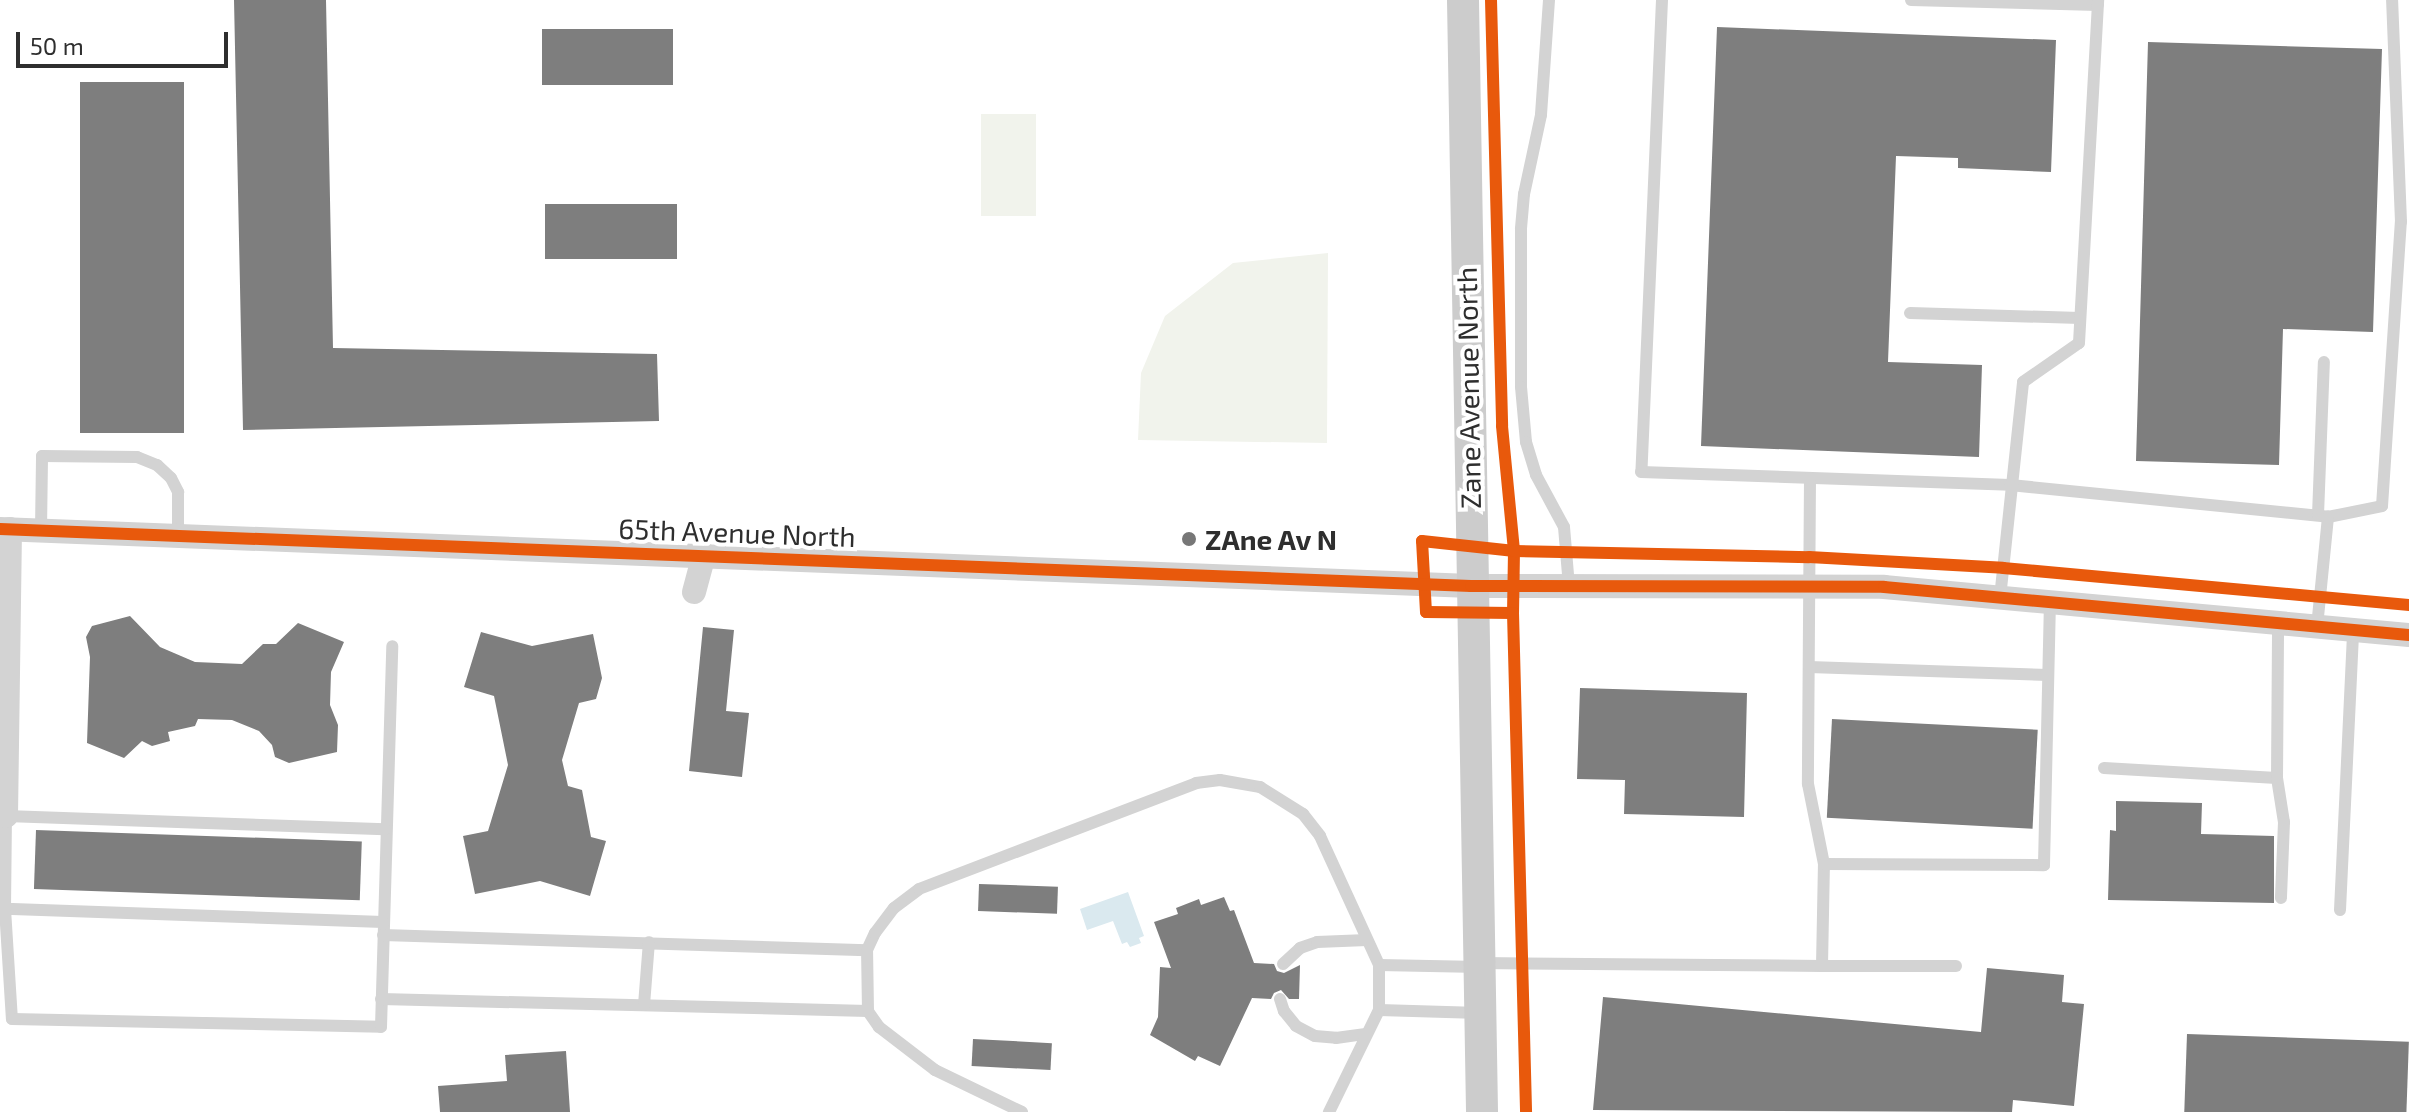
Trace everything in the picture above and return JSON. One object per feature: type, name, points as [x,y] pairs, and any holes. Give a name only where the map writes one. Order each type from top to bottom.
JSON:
[{"type":"street","name":"Zane Avenue North","points":[[1463,0],[1482,1112]]},
{"type":"street","name":"65th Avenue North","points":[[5,529],[1471,586],[1884,587],[2409,635]]},
{"type":"street","points":[[5,529],[6,816]]},
{"type":"street","points":[[694,592],[704,554]]},
{"type":"lane","points":[[1549,0],[1541,115],[1524,194],[1521,229],[1521,387],[1526,442],[1536,475],[1564,527],[1569,586]]},
{"type":"lane","points":[[1662,0],[1641,472],[2010,485],[2323,516],[2382,506],[2401,222],[2392,0]]},
{"type":"lane","points":[[1911,0],[2098,3],[2079,343],[2023,382],[2000,598]]},
{"type":"lane","points":[[1910,313],[2080,318]]},
{"type":"lane","points":[[2317,627],[2323,516],[2324,362]]},
{"type":"lane","points":[[41,530],[42,456],[137,457],[157,465],[171,478],[178,492],[178,536]]},
{"type":"lane","points":[[1810,478],[1808,784],[1824,864],[1822,966]]},
{"type":"lane","points":[[1824,864],[2044,865],[2050,603]]},
{"type":"lane","points":[[2278,623],[2277,778],[2284,822],[2281,898]]},
{"type":"lane","points":[[2340,910],[2353,630]]},
{"type":"lane","points":[[385,829],[6,816],[5,909],[12,1019],[381,1027],[392,646]]},
{"type":"lane","points":[[1809,667],[2048,675]]},
{"type":"lane","points":[[2104,768],[2277,778]]},
{"type":"lane","points":[[1022,1112],[935,1070],[901,1047],[868,1011],[867,950],[875,933],[894,908],[919,889],[1196,783],[1220,780],[1260,787],[1303,814],[1320,836],[1379,965],[1379,1010],[1329,1112]]},
{"type":"lane","points":[[5,909],[867,950]]},
{"type":"lane","points":[[1283,964],[1300,948],[1317,942],[1367,940]]},
{"type":"lane","points":[[644,1005],[649,942]]},
{"type":"lane","points":[[1379,965],[1956,966]]},
{"type":"lane","points":[[381,999],[868,1011]]},
{"type":"lane","points":[[1280,999],[1284,1011],[1296,1026],[1315,1036],[1336,1038],[1366,1034]]},
{"type":"lane","points":[[1379,1010],[1480,1013]]},
{"type":"shaded area","points":[[981,114],[1036,114],[1036,216],[981,216]]},
{"type":"shaded area","points":[[1328,253],[1327,443],[1138,440],[1141,373],[1165,316],[1233,263]]},
{"type":"shaded area","points":[[1128,892],[1144,936],[1139,938],[1141,943],[1130,947],[1127,942],[1122,944],[1113,921],[1087,930],[1080,909]]},
{"type":"building","points":[[234,0],[326,0],[333,348],[657,354],[659,421],[243,430]]},
{"type":"building","points":[[1717,27],[2056,40],[2051,172],[1958,168],[1958,158],[1896,156],[1888,362],[1982,365],[1979,457],[1701,446]]},
{"type":"building","points":[[542,29],[673,29],[673,85],[542,85]]},
{"type":"building","points":[[2148,42],[2382,49],[2373,332],[2283,329],[2279,465],[2136,461]]},
{"type":"building","points":[[80,82],[184,82],[184,433],[80,433]]},
{"type":"building","points":[[545,204],[677,204],[677,259],[545,259]]},
{"type":"building","points":[[130,616],[160,647],[195,662],[242,664],[263,644],[276,644],[298,623],[344,642],[331,672],[330,705],[338,725],[337,752],[289,763],[275,757],[272,745],[259,731],[232,720],[198,719],[195,726],[168,732],[170,741],[152,746],[142,741],[124,758],[87,743],[90,657],[86,637],[92,626]]},
{"type":"building","points":[[703,627],[734,630],[726,711],[749,713],[742,777],[689,771]]},
{"type":"building","points":[[481,632],[532,646],[593,634],[602,678],[596,699],[579,703],[562,760],[568,786],[582,790],[591,837],[606,841],[590,896],[540,881],[475,894],[463,836],[488,831],[508,765],[494,696],[464,687]]},
{"type":"building","points":[[1580,688],[1747,693],[1744,817],[1624,814],[1625,780],[1577,779]]},
{"type":"building","points":[[1832,719],[2038,730],[2033,829],[1827,818]]},
{"type":"building","points":[[2116,801],[2202,803],[2201,834],[2274,836],[2274,903],[2108,900],[2110,830],[2116,831]]},
{"type":"building","points":[[36,830],[362,841],[360,900],[34,889]]},
{"type":"building","points":[[979,884],[1058,887],[1057,914],[978,911]]},
{"type":"building","points":[[1224,897],[1230,911],[1234,910],[1254,963],[1274,964],[1277,971],[1284,973],[1300,965],[1299,999],[1289,999],[1281,990],[1274,993],[1271,999],[1252,998],[1220,1066],[1198,1056],[1195,1061],[1150,1035],[1158,1017],[1160,967],[1171,968],[1154,922],[1178,914],[1176,908],[1199,899],[1201,905]]},
{"type":"building","points":[[1987,968],[2064,975],[2062,1002],[2084,1004],[2074,1106],[2013,1100],[2012,1112],[1593,1110],[1603,997],[1981,1032]]},
{"type":"building","points":[[2187,1034],[2409,1042],[2406,1112],[2184,1112]]},
{"type":"building","points":[[973,1039],[1052,1043],[1050,1070],[972,1066]]},
{"type":"building","points":[[566,1051],[570,1112],[440,1112],[438,1086],[507,1081],[505,1055]]},
{"type":"cycle path","points":[[1491,0],[1502,426],[1514,551],[1513,613],[1426,612],[1422,541],[1514,551],[1809,557],[2003,568],[2409,605]]},
{"type":"cycle path","points":[[0,529],[1471,586],[1884,587],[2409,635]]},
{"type":"cycle path","points":[[1513,613],[1526,1112]]},
{"type":"place","name":"ZAne Av N","points":[[1189,539]]}]
